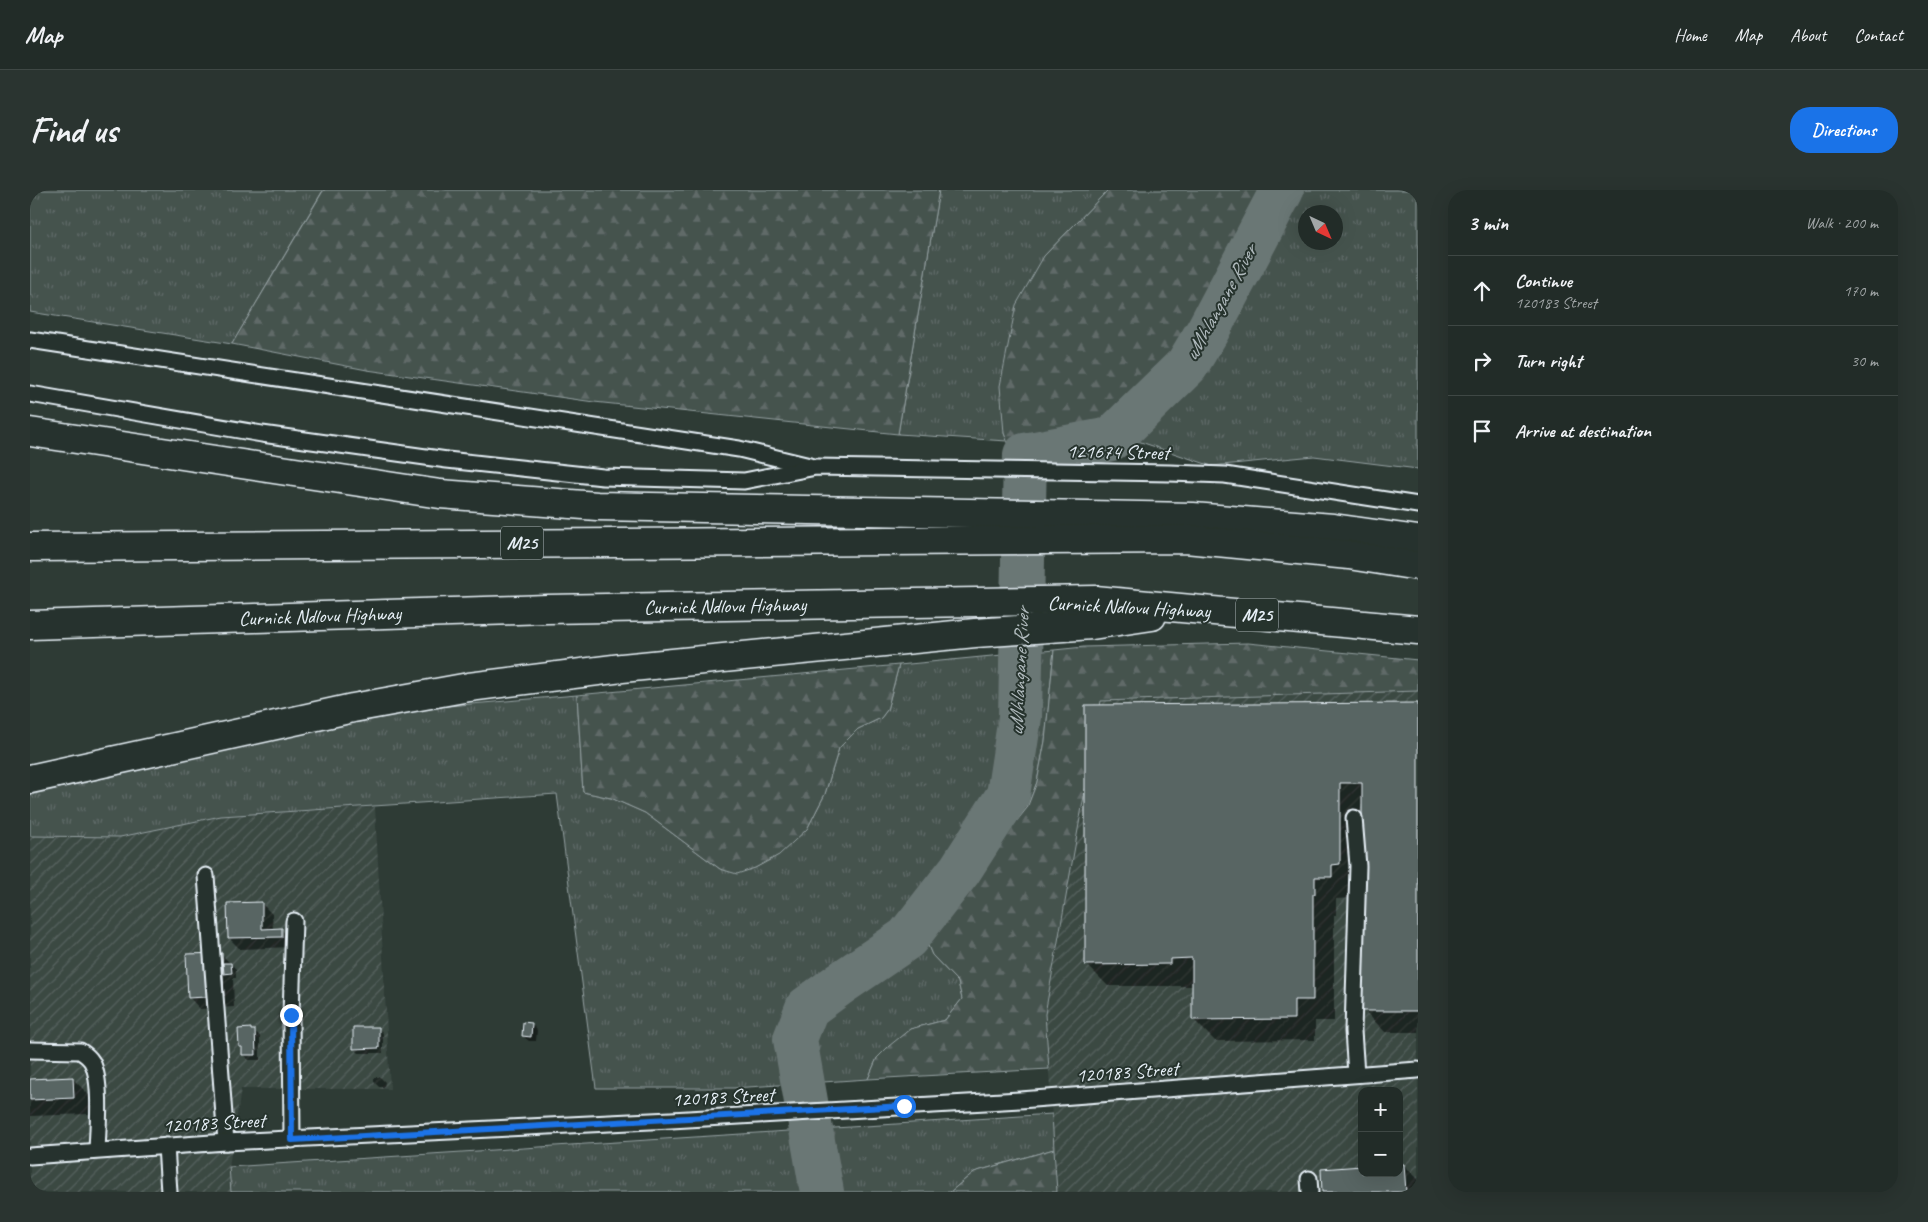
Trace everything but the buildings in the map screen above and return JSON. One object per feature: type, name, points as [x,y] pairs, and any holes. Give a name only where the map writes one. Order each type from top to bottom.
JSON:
[{"type":"main road","points":[[30,432],[440,494],[597,506],[1016,527]]},
{"type":"main road","name":"M25","points":[[30,547],[1016,527],[1189,528],[1418,566]]},
{"type":"main road","points":[[1189,528],[1333,528],[1418,540]]},
{"type":"main road","name":"Curnick Ndlovu Highway","points":[[30,625],[547,609],[1094,613],[1193,610],[1418,630]]},
{"type":"main road","points":[[30,779],[353,708],[469,687],[622,668],[975,633],[1094,613]]},
{"type":"lane","points":[[30,340],[729,448],[816,467]]},
{"type":"lane","points":[[30,394],[262,434],[447,460],[603,477],[744,481],[816,467]]},
{"type":"lane","name":"121674 Street","points":[[816,467],[1225,475],[1418,505]]},
{"type":"lane","points":[[1354,818],[1358,866],[1353,1032],[1356,1074]]},
{"type":"lane","points":[[206,876],[226,1142]]},
{"type":"lane","points":[[292,1140],[291,1015],[294,921]]},
{"type":"lane","points":[[30,1050],[80,1051],[87,1055],[92,1062],[97,1086],[97,1150]]},
{"type":"lane","name":"120183 Street","points":[[30,1156],[226,1142],[671,1120],[1020,1100],[1418,1070]]},
{"type":"lane","points":[[166,1146],[170,1192]]},
{"type":"shaded area","points":[[1418,691],[1418,1192],[1057,1192],[1045,1014],[1101,701]]},
{"type":"shaded area","points":[[375,807],[390,1089],[241,1089],[229,1167],[231,1192],[30,1192],[30,836],[120,837],[221,816]]},
{"type":"green space","points":[[30,190],[325,190],[322,192],[232,344],[30,312]]},
{"type":"green space","points":[[325,190],[939,190],[898,434],[594,402],[367,370],[232,344]]},
{"type":"green space","points":[[939,190],[1108,190],[1044,256],[1004,433],[1007,441],[898,434]]},
{"type":"green space","points":[[1108,190],[1272,190],[1182,361],[1102,429],[1023,448],[1014,446],[1007,441],[1004,433],[1000,386],[1016,305],[1044,256]]},
{"type":"green space","points":[[1272,190],[1418,190],[1418,469],[1314,456],[1212,466],[1102,429],[1182,361]]},
{"type":"green space","points":[[1248,643],[1418,660],[1418,691],[1101,701],[1045,1014],[1049,1069],[868,1079],[877,1058],[889,1046],[910,1029],[945,1020],[962,999],[958,982],[932,955],[925,938],[1027,808],[1037,782],[1045,741],[1054,650],[1084,647]]},
{"type":"green space","points":[[1054,650],[1045,741],[1037,782],[1027,808],[925,938],[932,955],[958,982],[962,999],[945,1020],[910,1029],[877,1058],[868,1079],[733,1088],[596,1088],[557,794],[221,816],[120,837],[30,836],[30,795],[292,735],[436,707],[577,695],[583,792],[611,798],[645,813],[720,869],[755,868],[778,855],[807,829],[825,794],[839,748],[858,729],[881,718],[887,710],[899,665]]},
{"type":"green space","points":[[899,665],[887,710],[881,718],[858,729],[839,748],[825,794],[807,829],[779,855],[755,868],[737,874],[720,869],[645,813],[611,798],[583,792],[577,695]]},
{"type":"green space","points":[[1052,1114],[1054,1149],[974,1172],[950,1192],[231,1192],[229,1167]]},
{"type":"green space","points":[[1054,1149],[1057,1192],[950,1192],[974,1172]]},
{"type":"waterway","name":"uMhlangane River","points":[[822,1192],[795,1039],[807,1008],[907,938],[960,870],[1008,795],[1020,717],[1025,455],[1111,439],[1187,365],[1208,330],[1282,190]]},
{"type":"route","points":[[291,1015],[292,1140],[904,1106]]}]
